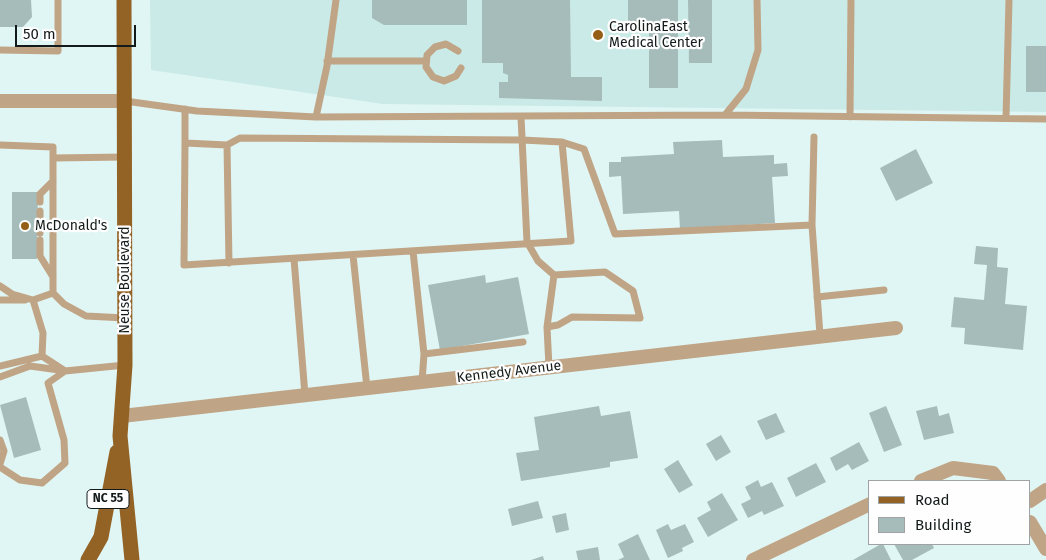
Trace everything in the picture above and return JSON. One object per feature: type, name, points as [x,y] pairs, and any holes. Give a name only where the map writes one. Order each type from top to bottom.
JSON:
[{"type":"main road","name":"Neuse Boulevard","points":[[124,0],[125,365],[120,436],[132,560]]},
{"type":"main road","name":"NC 55","points":[[88,560],[101,537],[120,436]]},
{"type":"street","points":[[0,101],[125,101]]},
{"type":"street","name":"Kennedy Avenue","points":[[122,416],[896,328]]},
{"type":"street","points":[[924,480],[954,468],[996,477]]},
{"type":"street","points":[[1031,500],[1046,490]]},
{"type":"street","points":[[753,560],[868,505]]},
{"type":"street","points":[[1031,524],[1046,549]]},
{"type":"lane","points":[[0,50],[58,51],[58,0]]},
{"type":"lane","points":[[316,116],[336,0]]},
{"type":"lane","points":[[725,115],[746,89],[758,50],[757,0]]},
{"type":"lane","points":[[850,117],[851,0]]},
{"type":"lane","points":[[1006,118],[1009,0]]},
{"type":"lane","points":[[458,51],[451,46],[440,45],[430,50],[425,61],[428,73],[438,80],[450,80],[456,76],[461,68]]},
{"type":"lane","points":[[327,61],[425,61]]},
{"type":"lane","points":[[125,101],[185,109],[316,116],[522,118],[725,115],[1046,119]]},
{"type":"lane","points":[[185,109],[184,266],[413,252],[527,242],[571,241],[562,142]]},
{"type":"lane","points":[[522,118],[527,242],[538,261],[554,275],[605,272],[632,291],[640,318],[572,317],[558,325],[547,327]]},
{"type":"lane","points":[[184,143],[227,145],[240,138],[522,140],[562,142],[584,149],[615,234],[812,225]]},
{"type":"lane","points":[[814,138],[812,225],[820,336]]},
{"type":"lane","points":[[0,145],[53,147],[53,292],[64,304],[86,316],[125,318]]},
{"type":"lane","points":[[227,145],[229,263]]},
{"type":"lane","points":[[53,158],[125,157]]},
{"type":"lane","points":[[40,202],[40,194],[53,181]]},
{"type":"lane","points":[[40,211],[40,256],[53,278]]},
{"type":"lane","points":[[413,252],[424,354],[422,382]]},
{"type":"lane","points":[[353,255],[368,388]]},
{"type":"lane","points":[[294,259],[305,395]]},
{"type":"lane","points":[[549,367],[547,327],[554,275]]},
{"type":"lane","points":[[0,286],[12,294],[33,300]]},
{"type":"lane","points":[[817,297],[884,290]]},
{"type":"lane","points":[[0,300],[33,300],[53,292]]},
{"type":"lane","points":[[33,300],[43,333],[42,356]]},
{"type":"lane","points":[[424,354],[523,342]]},
{"type":"lane","points":[[0,366],[42,356],[65,371]]},
{"type":"lane","points":[[0,377],[30,366],[65,371],[125,365]]},
{"type":"lane","points":[[0,440],[4,451],[0,465],[20,480],[42,483],[65,463],[64,440],[48,383],[65,371]]},
{"type":"shaded area","name":"CarolinaEast Medical Center","points":[[150,0],[1046,0],[1046,112],[383,104],[151,70]]},
{"type":"building","points":[[0,0],[31,0],[32,17],[23,27],[0,27]]},
{"type":"building","points":[[372,0],[467,0],[467,25],[384,25],[372,18]]},
{"type":"building","points":[[482,0],[570,0],[571,77],[602,77],[602,101],[499,98],[499,82],[508,82],[508,75],[503,73],[503,63],[482,63]]},
{"type":"building","points":[[628,0],[678,0],[678,88],[649,88],[649,23],[628,23]]},
{"type":"building","points":[[688,0],[712,0],[712,63],[689,63]]},
{"type":"building","points":[[1026,46],[1046,46],[1046,92],[1026,92]]},
{"type":"building","points":[[722,140],[723,157],[774,155],[774,164],[787,163],[788,176],[772,177],[775,223],[680,229],[679,211],[623,214],[621,176],[609,177],[609,162],[621,162],[621,157],[674,154],[673,142]]},
{"type":"building","points":[[916,149],[933,183],[896,201],[880,168]]},
{"type":"building","name":"McDonald's","points":[[12,192],[38,192],[37,259],[12,259]]},
{"type":"building","points":[[976,246],[998,248],[997,267],[1008,268],[1005,304],[1027,306],[1023,350],[964,344],[965,328],[951,327],[954,297],[984,300],[987,265],[974,264]]},
{"type":"building","points":[[485,275],[486,283],[518,277],[529,334],[440,350],[428,285]]},
{"type":"building","points":[[26,397],[41,450],[14,458],[0,405]]},
{"type":"building","points":[[599,406],[601,416],[630,411],[638,458],[610,462],[610,467],[521,481],[516,453],[539,450],[534,417]]},
{"type":"building","points":[[886,406],[902,445],[884,452],[869,413]]},
{"type":"building","points":[[937,406],[939,416],[949,413],[954,433],[924,440],[916,411]]},
{"type":"building","points":[[776,413],[785,432],[766,440],[757,421]]},
{"type":"building","points":[[721,435],[731,452],[716,461],[706,444]]},
{"type":"building","points":[[859,442],[869,461],[852,470],[848,464],[836,471],[830,458]]},
{"type":"building","points":[[678,460],[693,485],[679,493],[664,469]]},
{"type":"building","points":[[816,463],[826,482],[796,497],[787,478]]},
{"type":"building","points":[[758,480],[761,487],[772,482],[784,506],[764,515],[762,511],[748,518],[741,504],[751,499],[745,487]]},
{"type":"building","points":[[722,493],[738,520],[708,537],[697,518],[711,510],[707,502]]},
{"type":"building","points":[[538,501],[543,518],[512,526],[508,509]]},
{"type":"building","points":[[566,513],[569,530],[556,533],[552,516]]},
{"type":"building","points":[[668,524],[671,530],[685,524],[694,542],[682,548],[683,551],[668,558],[656,530]]},
{"type":"building","points":[[638,534],[650,560],[618,560],[624,557],[618,544]]},
{"type":"building","points":[[879,545],[884,545],[891,560],[853,560]]},
{"type":"building","points":[[895,545],[932,545],[934,548],[912,560],[903,560]]},
{"type":"building","points":[[598,547],[600,560],[578,560],[576,551]]},
{"type":"building","points":[[543,556],[544,560],[531,560]]},
{"type":"place","name":"CarolinaEast Medical Center","points":[[598,35]]},
{"type":"place","name":"McDonald's","points":[[25,226]]}]
